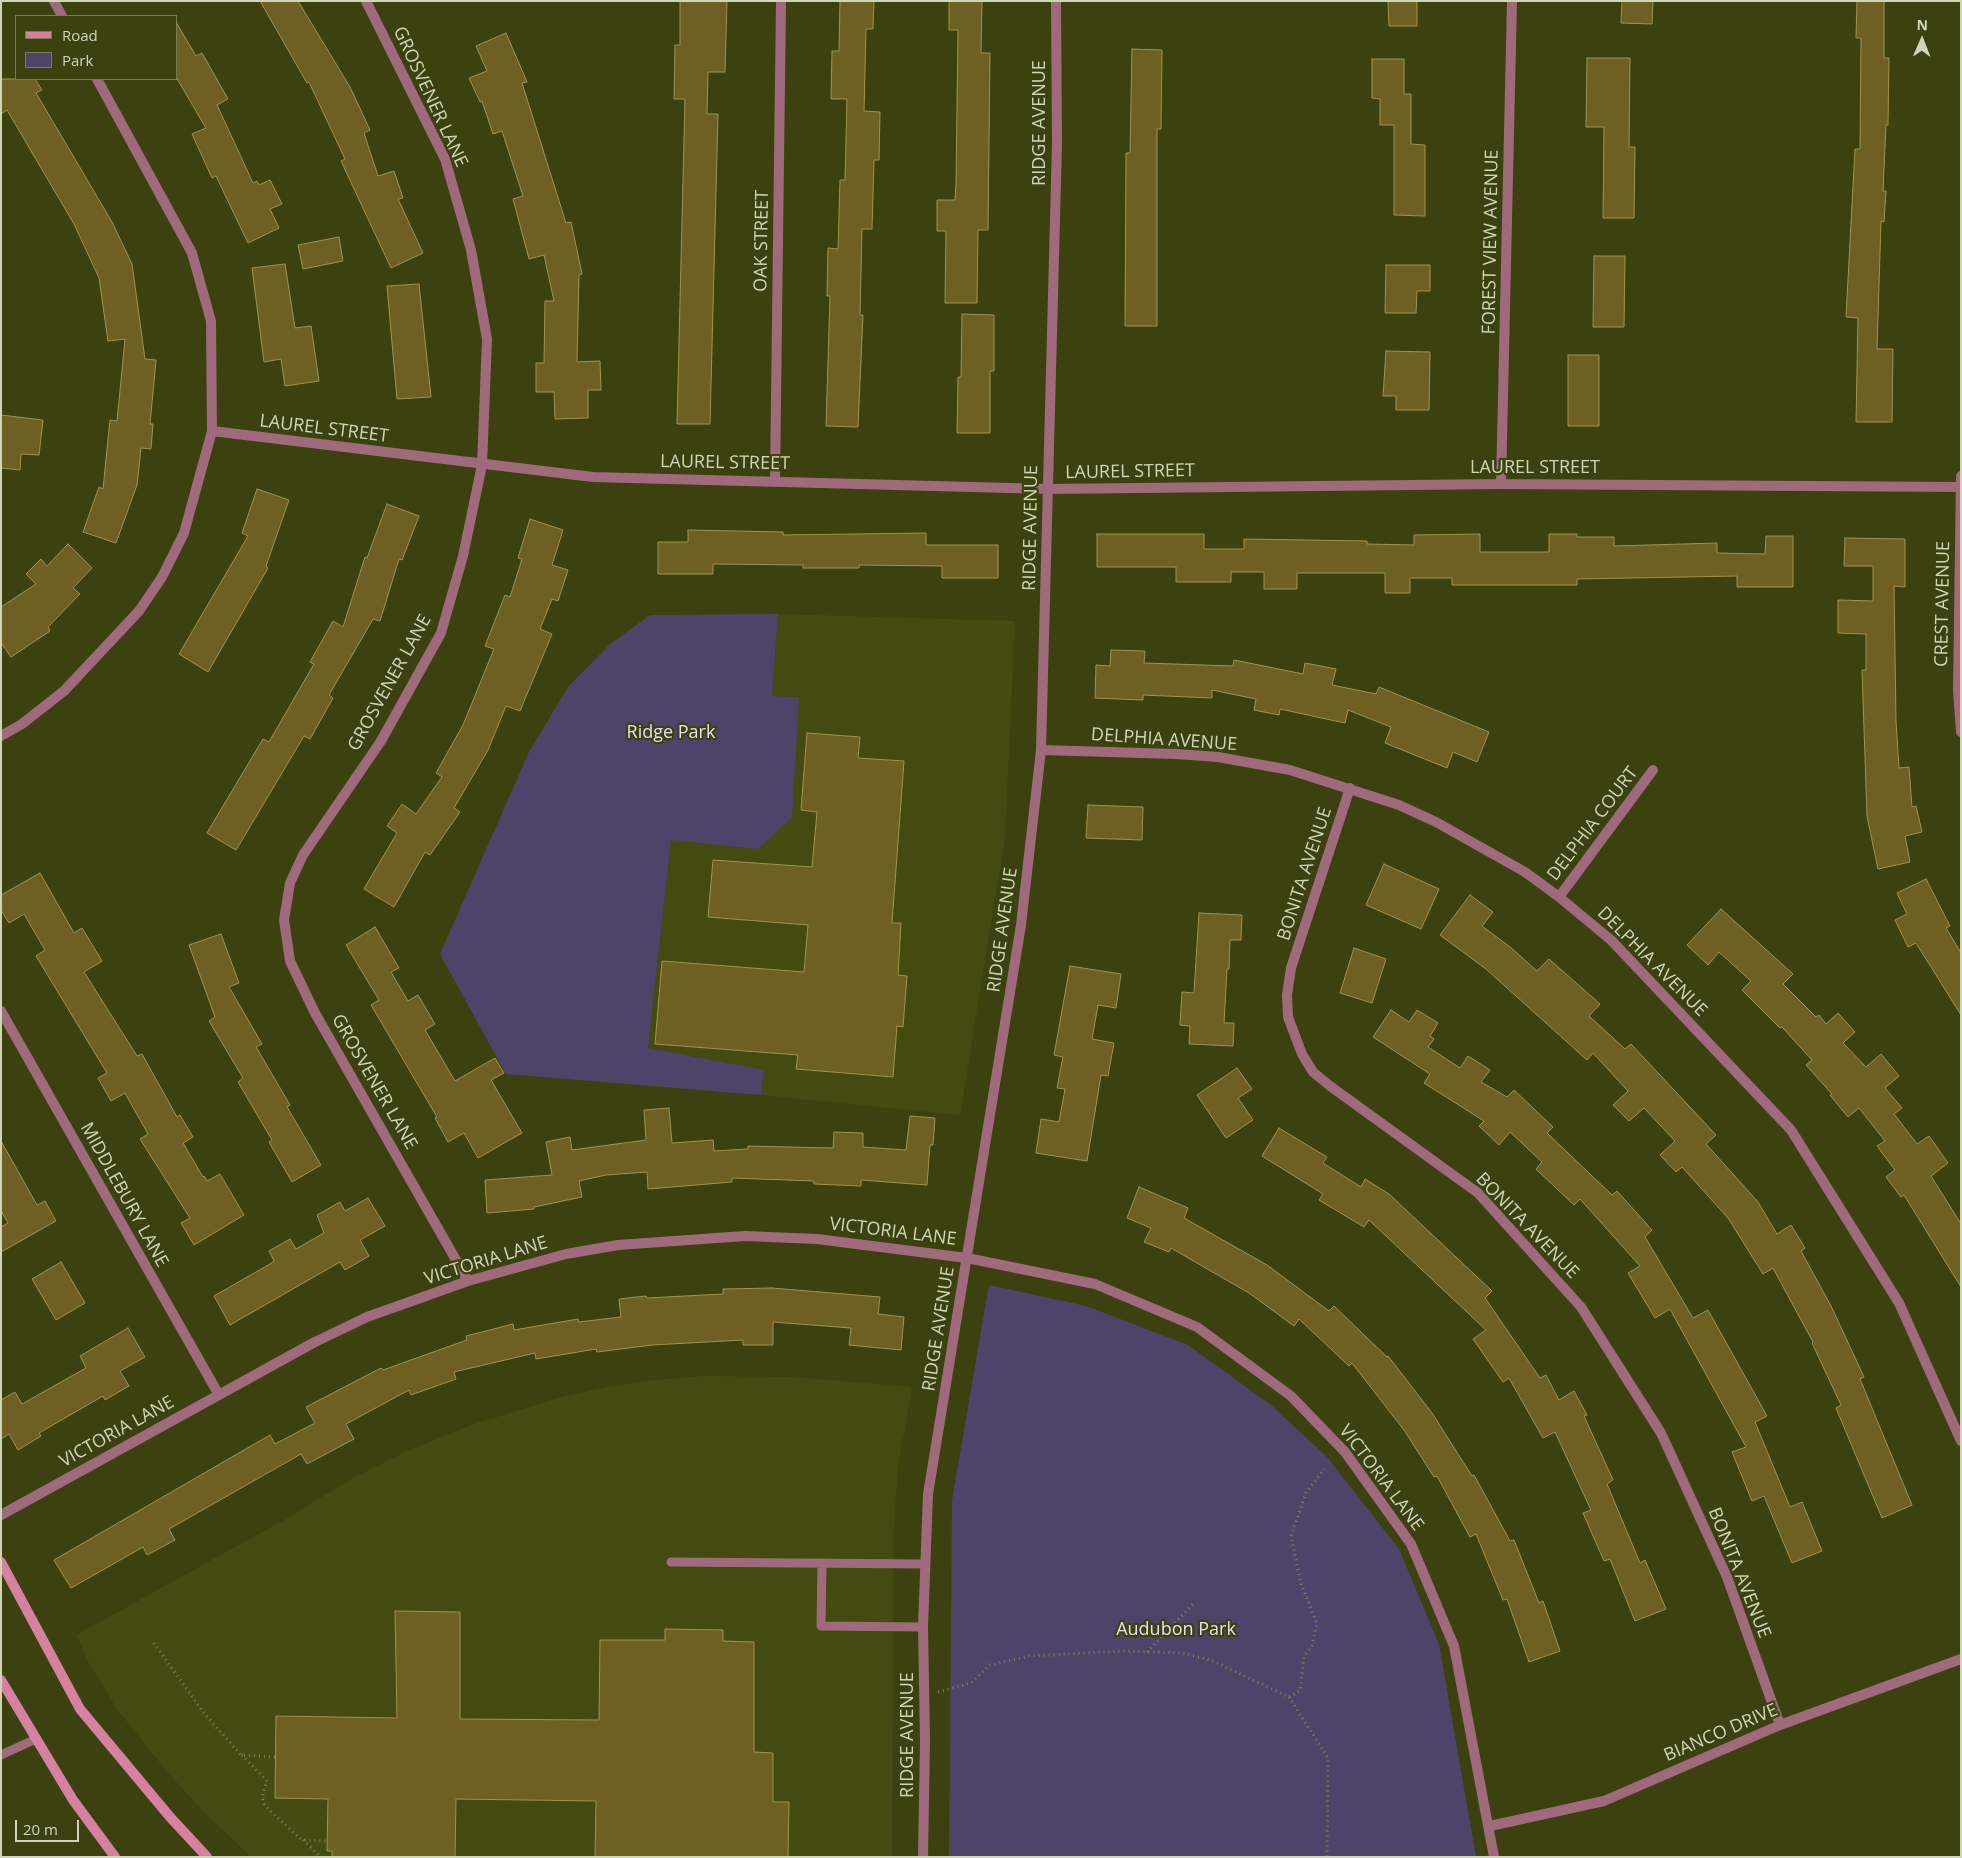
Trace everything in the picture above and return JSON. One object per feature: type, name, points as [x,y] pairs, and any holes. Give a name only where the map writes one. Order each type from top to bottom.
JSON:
[{"type":"street","points":[[54,1],[61,15]]},
{"type":"street","name":"GROSVENER LANE","points":[[366,1],[445,160],[471,250],[487,339],[482,465],[463,556],[441,633],[381,741],[303,855],[290,883],[284,920],[290,961],[315,1013],[468,1281]]},
{"type":"street","name":"OAK STREET","points":[[775,480],[781,1]]},
{"type":"street","name":"RIDGE AVENUE","points":[[924,1857],[923,1627],[928,1494],[1021,926],[1041,750],[1057,144],[1056,1]]},
{"type":"street","name":"FOREST VIEW AVENUE","points":[[1501,484],[1512,1]]},
{"type":"street","points":[[1,736],[22,724],[64,691],[139,611],[162,578],[184,533],[212,431],[211,321],[192,253],[97,80]]},
{"type":"street","name":"LAUREL STREET","points":[[212,431],[593,477],[775,480],[1048,489],[1501,484],[1961,487]]},
{"type":"street","name":"CREST AVENUE","points":[[1961,476],[1958,691],[1961,732]]},
{"type":"street","name":"DELPHIA AVENUE","points":[[1041,750],[1218,757],[1290,770],[1399,805],[1436,822],[1524,872],[1559,897],[1611,940],[1791,1130],[1899,1303],[1961,1441]]},
{"type":"street","name":"DELPHIA COURT","points":[[1559,897],[1653,770]]},
{"type":"street","name":"BONITA AVENUE","points":[[1350,788],[1291,968],[1287,994],[1288,1017],[1302,1054],[1313,1072],[1330,1086],[1478,1193],[1581,1307],[1661,1433],[1727,1577],[1780,1725]]},
{"type":"street","name":"MIDDLEBURY LANE","points":[[1,1011],[218,1395]]},
{"type":"street","name":"VICTORIA LANE","points":[[1,1514],[313,1342],[367,1317],[468,1281],[566,1254],[618,1245],[745,1236],[817,1239],[967,1258],[1095,1284],[1197,1327],[1291,1396],[1345,1452],[1411,1544],[1454,1646],[1490,1826],[1494,1857]]},
{"type":"street","points":[[1,1562],[80,1709],[170,1818],[207,1857]]},
{"type":"street","name":"BIANCO DRIVE","points":[[1490,1826],[1604,1801],[1780,1725],[1961,1659]]},
{"type":"street","points":[[1,1680],[73,1800],[116,1857]]},
{"type":"lane","points":[[671,1562],[924,1564]]},
{"type":"lane","points":[[822,1563],[821,1626],[923,1627]]},
{"type":"lane","points":[[1,1755],[36,1739]]},
{"type":"path","points":[[1289,1697],[1300,1691],[1304,1656],[1312,1646],[1317,1623],[1301,1584],[1291,1536],[1306,1493],[1324,1469]]},
{"type":"path","points":[[1146,1653],[1194,1603]]},
{"type":"path","points":[[154,1643],[203,1712],[267,1782],[262,1797],[266,1806],[321,1857]]},
{"type":"path","points":[[924,1691],[941,1692],[971,1684],[990,1665],[1029,1656],[1122,1651],[1183,1653],[1213,1661],[1289,1697],[1328,1758],[1327,1857]]},
{"type":"path","points":[[241,1755],[275,1757]]},
{"type":"path","points":[[302,1840],[327,1841]]},
{"type":"shaded area","points":[[778,614],[1015,621],[1005,837],[960,1115],[761,1095],[764,1071],[648,1048],[671,839],[758,849],[798,697],[772,696]]},
{"type":"shaded area","points":[[703,1376],[794,1377],[912,1387],[898,1467],[894,1525],[892,1857],[251,1857],[203,1811],[168,1773],[117,1709],[89,1663],[76,1635],[284,1520],[355,1477],[407,1451],[474,1424],[558,1398],[606,1387]]},
{"type":"green space","name":"Ridge Park","points":[[778,614],[772,696],[799,697],[792,817],[758,849],[671,840],[648,1048],[764,1070],[761,1095],[506,1074],[440,954],[529,752],[568,687],[609,645],[650,615]]},
{"type":"green space","name":"Audubon Park","points":[[989,1285],[1086,1306],[1188,1345],[1271,1405],[1327,1457],[1399,1549],[1439,1644],[1476,1857],[949,1857],[952,1500]]},
{"type":"building","points":[[260,1],[298,1],[350,87],[370,130],[364,133],[378,176],[394,171],[403,198],[398,199],[423,253],[391,268],[341,161],[345,159],[309,82],[307,83]]},
{"type":"building","points":[[680,1],[727,1],[725,72],[708,72],[707,114],[718,114],[710,424],[677,424],[685,99],[674,99],[675,45],[680,45]]},
{"type":"building","points":[[840,1],[874,1],[873,29],[866,29],[864,111],[880,112],[879,160],[874,160],[872,229],[862,229],[860,315],[863,315],[858,427],[826,426],[830,296],[827,296],[828,248],[838,249],[840,180],[845,180],[847,99],[831,99],[832,51],[839,51]]},
{"type":"building","points":[[949,1],[982,1],[981,53],[990,53],[988,230],[978,230],[977,303],[945,303],[946,231],[937,231],[937,200],[955,200],[956,183],[958,30],[949,30]]},
{"type":"building","points":[[1388,1],[1417,1],[1417,26],[1389,26]]},
{"type":"building","points":[[1622,1],[1653,1],[1652,24],[1621,23]]},
{"type":"building","points":[[1857,1],[1884,1],[1884,58],[1889,58],[1888,125],[1886,125],[1883,191],[1886,191],[1884,222],[1881,221],[1877,349],[1893,349],[1892,422],[1856,422],[1858,318],[1846,317],[1855,149],[1860,149],[1861,38],[1856,38]]},
{"type":"building","points":[[178,25],[196,56],[202,53],[228,99],[217,105],[253,183],[257,181],[259,185],[270,180],[282,204],[270,209],[279,228],[248,243],[216,176],[212,178],[192,134],[206,128],[178,80]]},
{"type":"building","points":[[506,33],[527,82],[522,83],[566,223],[571,222],[582,274],[579,275],[577,362],[600,361],[601,390],[588,390],[588,418],[555,419],[554,392],[536,392],[536,363],[544,363],[545,301],[554,301],[544,255],[529,259],[513,199],[523,196],[502,131],[493,134],[482,101],[480,102],[469,78],[487,71],[476,46]]},
{"type":"building","points":[[1132,49],[1162,50],[1161,129],[1157,129],[1157,326],[1125,326],[1126,153],[1130,153]]},
{"type":"building","points":[[1587,58],[1630,58],[1629,147],[1635,147],[1634,218],[1603,218],[1604,127],[1586,127]]},
{"type":"building","points":[[1372,59],[1404,59],[1404,94],[1411,94],[1411,144],[1425,145],[1425,216],[1394,215],[1394,125],[1380,125],[1380,99],[1372,98]]},
{"type":"building","points":[[1,79],[36,80],[42,90],[36,93],[112,222],[132,264],[145,359],[156,360],[150,424],[153,424],[151,449],[141,448],[137,485],[116,543],[83,532],[99,487],[103,489],[110,420],[117,421],[125,339],[108,341],[99,278],[74,224],[7,110],[1,114]]},
{"type":"building","points":[[339,237],[343,261],[303,269],[298,245]]},
{"type":"building","points":[[1594,256],[1625,256],[1624,327],[1593,327]]},
{"type":"building","points":[[285,264],[295,328],[311,326],[319,381],[285,386],[281,359],[264,362],[252,268]]},
{"type":"building","points":[[1386,265],[1430,265],[1430,291],[1417,291],[1416,313],[1385,313]]},
{"type":"building","points":[[419,284],[431,397],[397,399],[387,286]]},
{"type":"building","points":[[962,314],[994,315],[994,371],[990,371],[990,433],[957,433],[958,377],[961,377]]},
{"type":"building","points":[[1386,351],[1430,352],[1429,410],[1396,410],[1396,396],[1383,396]]},
{"type":"building","points":[[1568,355],[1599,355],[1599,426],[1568,426]]},
{"type":"building","points":[[1,415],[43,420],[39,455],[21,454],[20,470],[1,468]]},
{"type":"building","points":[[257,489],[289,500],[266,566],[268,568],[208,672],[179,654],[248,536],[242,533]]},
{"type":"building","points":[[387,504],[419,516],[402,560],[399,559],[380,621],[373,619],[329,695],[333,698],[310,739],[304,736],[236,850],[207,833],[263,739],[269,742],[314,664],[310,662],[333,621],[343,627],[365,557],[367,558]]},
{"type":"building","points":[[530,519],[563,530],[552,565],[568,570],[558,601],[552,599],[540,629],[552,634],[520,711],[506,706],[488,750],[454,808],[460,812],[430,855],[425,852],[394,907],[364,889],[397,833],[387,826],[402,804],[416,814],[442,777],[436,773],[463,725],[494,649],[485,646],[505,595],[510,597],[522,559],[518,558]]},
{"type":"building","points":[[688,530],[783,532],[783,535],[926,533],[926,545],[998,545],[998,578],[942,578],[942,566],[859,565],[859,568],[803,568],[803,565],[713,564],[713,574],[658,574],[658,542],[688,542]]},
{"type":"building","points":[[1097,534],[1204,534],[1204,549],[1244,549],[1244,539],[1367,541],[1367,544],[1414,545],[1414,535],[1480,534],[1480,552],[1549,552],[1549,534],[1577,534],[1577,537],[1614,537],[1614,546],[1717,543],[1717,553],[1765,554],[1766,536],[1793,536],[1793,587],[1737,587],[1737,576],[1577,579],[1577,585],[1452,585],[1452,578],[1410,578],[1410,593],[1385,593],[1385,573],[1297,573],[1297,589],[1264,589],[1264,572],[1231,572],[1231,582],[1176,582],[1176,567],[1097,567]]},
{"type":"building","points":[[1845,538],[1905,539],[1905,587],[1894,586],[1896,721],[1899,768],[1909,767],[1912,807],[1916,806],[1922,832],[1905,836],[1910,862],[1878,869],[1867,816],[1862,670],[1866,670],[1866,634],[1838,633],[1838,600],[1873,601],[1873,566],[1844,566]]},
{"type":"building","points":[[68,544],[92,568],[73,588],[80,594],[48,627],[50,631],[11,657],[1,643],[1,607],[36,584],[26,574],[41,559],[47,566]]},
{"type":"building","points":[[1111,650],[1145,651],[1144,663],[1233,666],[1234,660],[1303,674],[1305,663],[1336,669],[1332,685],[1376,694],[1379,687],[1489,732],[1477,762],[1453,752],[1447,768],[1385,743],[1391,727],[1348,710],[1345,723],[1280,709],[1279,715],[1254,710],[1256,699],[1212,690],[1212,698],[1143,695],[1143,700],[1095,698],[1096,665],[1110,666]]},
{"type":"building","points":[[807,733],[860,737],[858,758],[904,761],[892,923],[901,923],[898,975],[907,976],[903,1027],[897,1026],[893,1077],[796,1069],[798,1055],[655,1044],[662,961],[804,972],[808,925],[708,917],[713,860],[812,867],[817,812],[801,810]]},
{"type":"building","points":[[1088,805],[1143,807],[1142,840],[1086,838]]},
{"type":"building","points":[[1384,864],[1439,889],[1421,929],[1366,905]]},
{"type":"building","points":[[40,873],[74,933],[82,928],[102,961],[84,972],[137,1056],[142,1054],[177,1117],[180,1115],[193,1137],[183,1143],[203,1177],[207,1181],[220,1174],[244,1215],[194,1245],[181,1223],[190,1218],[140,1139],[148,1134],[125,1093],[111,1101],[98,1078],[107,1073],[36,956],[45,950],[24,914],[9,923],[1,910],[1,895]]},
{"type":"building","points":[[1926,879],[1950,926],[1946,928],[1961,953],[1961,1015],[1916,943],[1908,947],[1895,920],[1907,914],[1897,893]]},
{"type":"building","points":[[1470,895],[1493,912],[1482,926],[1537,971],[1549,959],[1600,1004],[1589,1016],[1625,1049],[1631,1044],[1716,1135],[1706,1144],[1758,1202],[1777,1234],[1791,1225],[1805,1248],[1801,1251],[1831,1306],[1864,1377],[1860,1379],[1912,1505],[1882,1518],[1836,1408],[1841,1405],[1813,1342],[1773,1268],[1763,1274],[1728,1218],[1682,1167],[1676,1172],[1660,1155],[1675,1141],[1644,1108],[1629,1121],[1613,1105],[1628,1091],[1593,1053],[1587,1060],[1486,969],[1440,935]]},
{"type":"building","points":[[1721,909],[1793,974],[1783,984],[1816,1017],[1819,1015],[1826,1024],[1838,1013],[1855,1032],[1843,1043],[1866,1067],[1881,1054],[1899,1076],[1885,1088],[1902,1108],[1894,1114],[1917,1144],[1929,1136],[1948,1163],[1931,1176],[1961,1224],[1961,1287],[1904,1195],[1901,1197],[1886,1177],[1895,1170],[1877,1146],[1885,1141],[1859,1108],[1848,1117],[1830,1095],[1832,1094],[1806,1065],[1812,1060],[1782,1027],[1780,1028],[1742,990],[1751,981],[1719,952],[1708,965],[1687,945]]},
{"type":"building","points":[[1199,913],[1242,915],[1241,940],[1230,940],[1229,969],[1227,969],[1224,1023],[1234,1023],[1233,1046],[1189,1044],[1190,1026],[1180,1025],[1182,992],[1194,993]]},
{"type":"building","points":[[375,927],[399,968],[391,972],[408,1001],[418,995],[435,1024],[425,1030],[455,1081],[495,1058],[504,1073],[491,1080],[522,1133],[478,1158],[464,1133],[448,1142],[435,1118],[437,1117],[371,1005],[379,1000],[346,945]]},
{"type":"building","points":[[221,934],[239,983],[229,987],[262,1044],[256,1047],[290,1105],[287,1107],[321,1165],[292,1182],[269,1142],[272,1140],[238,1082],[243,1078],[209,1021],[215,1017],[189,945]]},
{"type":"building","points":[[1354,948],[1386,959],[1372,1003],[1340,993]]},
{"type":"building","points":[[1070,966],[1121,974],[1116,1008],[1098,1005],[1092,1039],[1114,1043],[1108,1076],[1101,1075],[1087,1161],[1036,1153],[1041,1119],[1059,1122],[1065,1089],[1057,1088],[1063,1057],[1054,1055]]},
{"type":"building","points":[[1391,1010],[1409,1022],[1417,1010],[1438,1023],[1430,1036],[1434,1039],[1428,1047],[1460,1068],[1468,1056],[1490,1070],[1481,1082],[1507,1097],[1514,1090],[1553,1127],[1547,1133],[1612,1195],[1617,1191],[1652,1230],[1645,1237],[1693,1318],[1708,1310],[1767,1416],[1755,1422],[1790,1507],[1802,1502],[1822,1551],[1792,1563],[1764,1496],[1752,1501],[1732,1452],[1746,1447],[1670,1309],[1655,1318],[1628,1273],[1640,1266],[1580,1199],[1574,1205],[1536,1169],[1542,1162],[1510,1132],[1499,1145],[1479,1126],[1484,1121],[1424,1083],[1430,1074],[1373,1037]]},
{"type":"building","points":[[1237,1068],[1252,1089],[1238,1098],[1253,1120],[1226,1138],[1197,1095]]},
{"type":"building","points":[[669,1108],[672,1143],[713,1140],[714,1151],[748,1149],[748,1146],[833,1148],[834,1132],[863,1133],[863,1147],[906,1150],[910,1116],[935,1118],[933,1145],[930,1145],[927,1185],[861,1180],[861,1186],[814,1184],[814,1181],[732,1178],[732,1182],[648,1189],[647,1172],[606,1175],[579,1181],[582,1197],[534,1207],[534,1209],[487,1213],[485,1180],[552,1175],[546,1142],[570,1137],[572,1150],[646,1140],[644,1110]]},
{"type":"building","points":[[1279,1128],[1327,1157],[1323,1163],[1361,1187],[1365,1179],[1389,1194],[1492,1291],[1485,1298],[1540,1378],[1546,1375],[1559,1400],[1574,1391],[1587,1415],[1584,1416],[1613,1480],[1607,1484],[1640,1563],[1645,1560],[1666,1609],[1635,1621],[1610,1559],[1604,1561],[1583,1513],[1591,1510],[1555,1432],[1543,1438],[1509,1378],[1503,1382],[1473,1339],[1486,1330],[1369,1220],[1364,1227],[1319,1200],[1323,1194],[1262,1156]]},
{"type":"building","points":[[1,1141],[37,1205],[45,1201],[56,1221],[1,1252],[1,1227],[8,1223],[1,1211]]},
{"type":"building","points":[[1139,1187],[1188,1208],[1184,1218],[1267,1265],[1329,1311],[1334,1306],[1388,1356],[1432,1413],[1472,1476],[1474,1475],[1510,1541],[1514,1540],[1539,1603],[1543,1601],[1560,1651],[1529,1662],[1507,1599],[1503,1600],[1476,1534],[1470,1537],[1437,1476],[1434,1477],[1404,1430],[1352,1363],[1349,1366],[1299,1319],[1294,1326],[1249,1293],[1171,1248],[1169,1252],[1144,1242],[1151,1228],[1127,1218]]},
{"type":"building","points":[[368,1198],[385,1226],[360,1240],[369,1256],[345,1270],[340,1262],[230,1325],[214,1296],[274,1261],[269,1251],[290,1239],[296,1249],[324,1233],[317,1215],[340,1202],[345,1211]]},
{"type":"building","points":[[61,1262],[85,1303],[56,1320],[32,1279]]},
{"type":"building","points":[[772,1288],[880,1297],[878,1314],[904,1317],[901,1350],[849,1345],[851,1328],[773,1322],[773,1345],[743,1345],[743,1340],[652,1345],[597,1352],[596,1349],[536,1359],[535,1353],[454,1372],[456,1379],[411,1395],[409,1390],[346,1424],[354,1439],[307,1464],[301,1454],[169,1529],[175,1540],[147,1555],[143,1547],[71,1588],[54,1560],[270,1435],[275,1444],[315,1423],[306,1407],[381,1368],[383,1370],[467,1340],[466,1336],[513,1324],[514,1330],[578,1319],[579,1322],[621,1317],[619,1299],[646,1296],[647,1298],[723,1294],[723,1289]]},
{"type":"building","points":[[128,1328],[145,1357],[120,1371],[129,1386],[105,1400],[103,1396],[39,1433],[41,1436],[18,1450],[9,1434],[1,1439],[1,1400],[15,1392],[22,1404],[86,1368],[80,1356]]},
{"type":"building","points":[[395,1611],[460,1612],[460,1719],[599,1720],[600,1640],[665,1640],[665,1629],[723,1630],[723,1641],[754,1642],[754,1752],[773,1753],[773,1802],[789,1802],[788,1857],[595,1857],[596,1801],[456,1799],[455,1857],[332,1857],[332,1851],[327,1851],[328,1799],[275,1798],[276,1716],[397,1718]]}]
